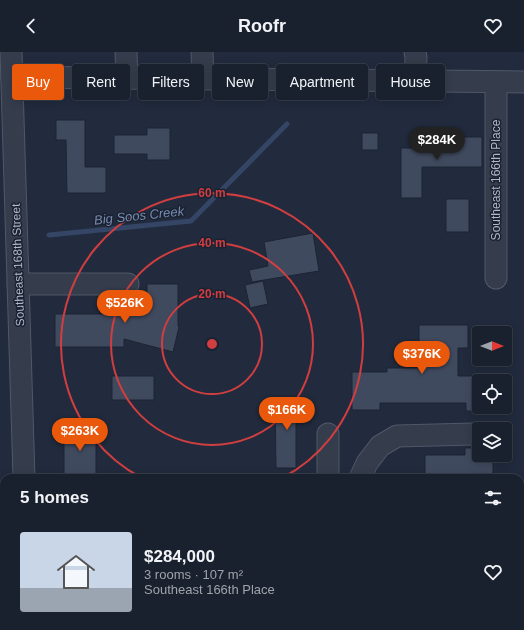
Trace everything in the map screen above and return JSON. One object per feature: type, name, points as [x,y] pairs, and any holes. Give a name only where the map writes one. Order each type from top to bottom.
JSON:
[{"type":"street","name":"Southeast 168th Street","points":[[11,52],[12,77]]},
{"type":"street","points":[[126,52],[126,64]]},
{"type":"street","points":[[202,52],[202,64]]},
{"type":"street","points":[[415,52],[416,64]]},
{"type":"street","points":[[204,79],[376,81]]},
{"type":"street","points":[[445,81],[524,82]]},
{"type":"street","name":"Southeast 166th Place","points":[[496,82],[496,278]]},
{"type":"street","name":"Southeast 168th Street","points":[[13,100],[24,474]]},
{"type":"street","points":[[18,284],[128,284]]},
{"type":"street","points":[[328,434],[328,474]]},
{"type":"street","points":[[362,474],[380,446],[397,436],[472,434]]},
{"type":"building","points":[[56,120],[85,120],[85,167],[106,167],[106,193],[67,193],[66,140],[56,140]]},
{"type":"building","points":[[147,128],[170,128],[170,160],[147,160],[147,154],[114,154],[114,135],[147,135]]},
{"type":"building","points":[[362,133],[378,133],[378,150],[362,150]]},
{"type":"building","points":[[443,137],[482,137],[482,167],[422,167],[422,198],[401,198],[401,148],[443,148]]},
{"type":"building","points":[[446,199],[469,199],[469,232],[446,232]]},
{"type":"building","points":[[313,233],[319,271],[252,282],[249,270],[268,266],[264,242]]},
{"type":"building","points":[[263,281],[268,304],[250,308],[245,285]]},
{"type":"building","points":[[147,284],[178,284],[179,327],[173,352],[124,339],[124,347],[55,347],[55,314],[147,314]]},
{"type":"building","points":[[419,325],[468,325],[468,348],[458,348],[458,376],[472,376],[472,411],[466,411],[466,403],[380,403],[380,410],[352,410],[352,372],[387,372],[387,368],[419,368]]},
{"type":"building","points":[[112,376],[154,376],[154,400],[112,400]]},
{"type":"building","points":[[275,399],[304,399],[305,414],[296,414],[296,468],[276,468]]},
{"type":"building","points":[[64,431],[96,431],[96,474],[64,474]]},
{"type":"building","points":[[465,448],[472,448],[472,462],[493,462],[493,474],[425,474],[425,455],[465,455]]},
{"type":"waterway","name":"Big Soos Creek","points":[[49,235],[191,221],[287,124]]}]
